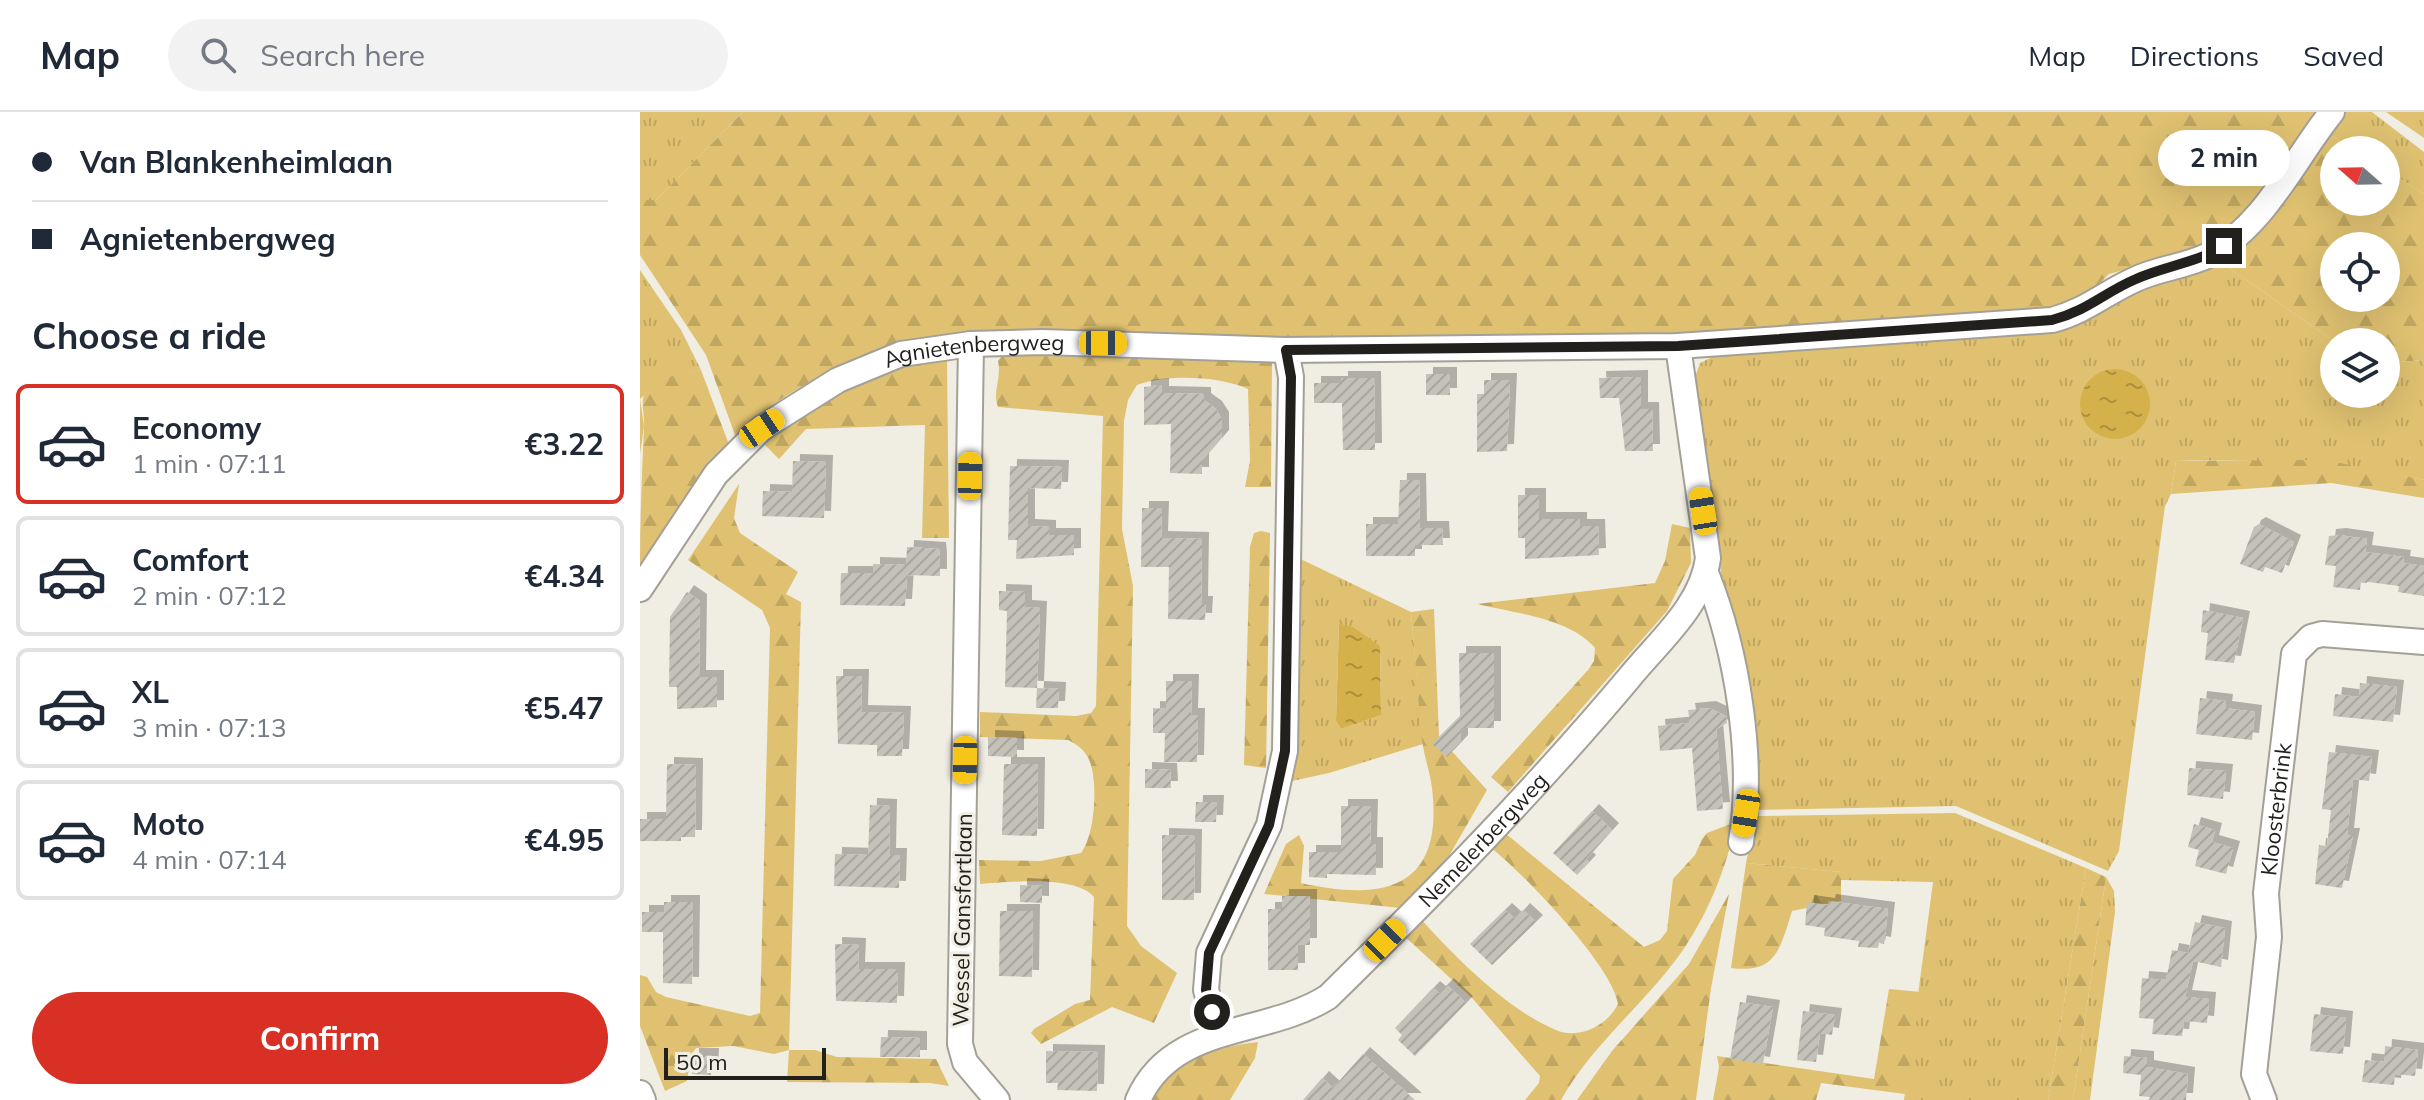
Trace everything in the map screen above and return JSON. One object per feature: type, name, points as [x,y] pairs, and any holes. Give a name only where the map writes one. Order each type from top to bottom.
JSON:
[{"type":"street","name":"Agnietenbergweg","points":[[640,589],[716,474],[762,428],[838,380],[901,354],[971,344],[1134,343],[1286,350],[1678,346],[2052,320],[2073,315],[2137,278],[2200,259],[2224,246],[2272,197],[2332,112]]},
{"type":"street","name":"Wessel Gansfortlaan","points":[[971,344],[960,1044],[965,1062],[997,1100]]},
{"type":"street","name":"Nemelerbergweg","points":[[1678,346],[1707,539],[1706,573],[1720,607],[1744,735],[1747,793],[1741,842]]},
{"type":"street","points":[[1218,1033],[1206,990],[1209,953],[1269,825],[1285,751],[1291,377],[1286,350]]},
{"type":"street","name":"Nemelerbergweg","points":[[1138,1100],[1148,1080],[1175,1053],[1218,1033],[1296,1016],[1328,997],[1556,765],[1690,605],[1706,573]]},
{"type":"street","name":"Kloosterbrink","points":[[2264,1100],[2254,1074],[2269,937],[2266,893],[2294,654],[2311,637],[2322,634],[2424,642]]},
{"type":"street","points":[[640,1093],[643,1100]]},
{"type":"green space","points":[[640,112],[743,112],[656,200],[640,200]]},
{"type":"green space","points":[[743,112],[2322,112],[2240,219],[2214,240],[2188,253],[2109,274],[2091,292],[2042,311],[1734,335],[1448,341],[979,333],[912,344],[848,364],[789,394],[735,435],[706,355],[640,255],[640,200],[656,200]]},
{"type":"green space","points":[[2345,112],[2372,112],[2424,152],[2424,194],[2400,179],[2400,136],[2332,136],[2327,133]]},
{"type":"green space","points":[[2386,112],[2424,112],[2424,138]]},
{"type":"green space","points":[[2320,141],[2320,216],[2400,216],[2400,179],[2424,194],[2424,360],[2400,362],[2400,328],[2320,328],[2320,331],[2218,260]]},
{"type":"green space","points":[[2218,260],[2320,331],[2320,408],[2400,408],[2400,362],[2424,360],[2424,480],[2301,463],[2176,461],[2171,494],[2165,506],[2119,851],[2108,871],[1956,806],[1753,810],[1752,745],[1722,579],[1695,377],[1700,363],[1720,353],[2132,291]],"holes":[[[2117,370],[2139,379],[2099,435],[2082,411],[2081,396],[2088,383]]]},
{"type":"green space","points":[[640,270],[681,330],[701,370],[661,380],[640,399]]},
{"type":"green space","points":[[1003,355],[1272,362],[1271,487],[1245,487],[1250,461],[1248,389],[1208,379],[1163,379],[1137,385],[1128,400],[1124,421],[1122,529],[1133,586],[1127,926],[1141,946],[1177,973],[1154,1023],[1112,1007],[1041,1044],[1031,1033],[1034,1029],[1075,1004],[1090,1000],[1094,897],[1073,885],[1057,883],[1024,881],[980,884],[979,860],[1041,861],[1081,853],[1092,822],[1092,771],[1084,752],[1068,740],[980,737],[980,712],[1076,716],[1091,713],[1096,706],[1103,416],[998,407],[998,361]]},
{"type":"green space","points":[[938,358],[947,360],[949,538],[922,538],[925,425],[806,429],[779,459],[765,445],[802,413],[844,389],[890,371]]},
{"type":"green space","points":[[701,370],[728,442],[640,564],[645,392],[663,379]]},
{"type":"green space","points":[[640,399],[644,426],[640,454]]},
{"type":"green space","points":[[2325,460],[2424,480],[2424,498],[2331,483],[2171,494],[2176,461]]},
{"type":"green space","points":[[739,484],[734,518],[740,533],[798,572],[786,594],[801,602],[789,1050],[774,1054],[733,1046],[696,1048],[691,1055],[687,1081],[665,1091],[640,1026],[640,975],[647,977],[656,992],[666,997],[750,1016],[760,1013],[770,628],[762,610],[688,560]]},
{"type":"green space","points":[[1672,524],[1690,528],[1691,563],[1667,611],[1508,792],[1491,777],[1588,670],[1594,661],[1595,648],[1584,638],[1556,623],[1477,604],[1655,583],[1665,561]]},
{"type":"green space","points":[[1254,533],[1270,533],[1266,768],[1244,765],[1250,547]]},
{"type":"green space","points":[[1286,552],[1411,612],[1423,744],[1329,773],[1283,783]],"holes":[[[1339,624],[1380,646],[1381,715],[1341,729],[1336,721]]]},
{"type":"green space","points":[[1434,609],[1439,737],[1487,790],[1449,856],[1401,908],[1264,894],[1286,844],[1299,835],[1304,846],[1301,883],[1359,890],[1383,888],[1402,880],[1418,867],[1428,848],[1433,822],[1432,788],[1422,740],[1411,612]]},
{"type":"green space","points":[[1955,813],[2086,868],[2048,1100],[1904,1100],[1933,882],[1841,880],[1840,872],[1746,863],[1756,816]]},
{"type":"green space","points":[[1736,822],[1714,892],[1688,942],[1664,975],[1587,1061],[1561,1100],[1525,1100],[1539,1083],[1540,1076],[1472,998],[1402,934],[1418,916],[1464,964],[1518,1009],[1565,1033],[1592,1029],[1607,1018],[1618,1004],[1600,966],[1540,894],[1485,843],[1500,829],[1644,947],[1660,940],[1667,931],[1673,879],[1695,855],[1702,839],[1707,833]]},
{"type":"green space","points":[[1746,863],[1841,872],[1841,901],[1792,911],[1774,956],[1758,967],[1731,968]]},
{"type":"green space","points":[[2086,868],[2106,877],[2073,1100],[2048,1100]]},
{"type":"green space","points":[[2106,877],[2114,891],[2115,912],[2090,1100],[2073,1100]]},
{"type":"green space","points":[[1729,894],[1711,988],[1696,1100],[1577,1100],[1612,1051],[1689,964]]},
{"type":"green space","points":[[1889,989],[1921,992],[1905,1094],[1821,1083],[1816,1100],[1713,1100],[1719,1067],[1717,1056],[1874,1079]]},
{"type":"green space","points":[[1258,1042],[1255,1058],[1230,1100],[1152,1100],[1171,1074],[1183,1065],[1226,1047]]},
{"type":"green space","points":[[789,1050],[815,1050],[837,1057],[936,1059],[949,1086],[930,1083],[787,1082]]},
{"type":"water","points":[[2115,369],[2134,375],[2144,385],[2150,404],[2144,423],[2134,433],[2115,439],[2096,433],[2086,423],[2080,404],[2086,385],[2096,375]]},
{"type":"water","points":[[1339,624],[1353,627],[1380,646],[1381,715],[1341,729],[1336,721]]},
{"type":"building","points":[[1426,374],[1450,374],[1450,395],[1426,395]]},
{"type":"building","points":[[1641,377],[1641,409],[1652,409],[1653,451],[1625,451],[1619,398],[1600,398],[1599,378]]},
{"type":"building","points":[[1341,378],[1374,378],[1375,450],[1343,450],[1342,403],[1314,403],[1314,383],[1341,383]]},
{"type":"building","points":[[1484,380],[1510,380],[1507,451],[1477,452],[1477,394],[1484,394]]},
{"type":"building","points":[[1162,385],[1162,393],[1204,394],[1204,400],[1215,408],[1222,419],[1222,437],[1202,460],[1202,474],[1170,473],[1171,424],[1144,425],[1144,387]]},
{"type":"building","points":[[793,461],[826,462],[824,518],[762,516],[763,491],[792,492]]},
{"type":"building","points":[[1010,466],[1062,467],[1061,489],[1028,488],[1028,526],[1049,527],[1049,535],[1074,535],[1074,555],[1016,559],[1017,540],[1008,540]]},
{"type":"building","points":[[1400,480],[1419,480],[1420,528],[1442,528],[1443,545],[1415,545],[1415,556],[1366,556],[1366,524],[1398,524]]},
{"type":"building","points":[[1518,495],[1539,495],[1539,519],[1580,519],[1580,526],[1598,526],[1599,555],[1525,559],[1525,538],[1518,538]]},
{"type":"building","points":[[1142,508],[1162,508],[1161,538],[1202,539],[1201,603],[1206,603],[1205,620],[1168,619],[1169,567],[1141,567]]},
{"type":"building","points":[[2259,524],[2294,542],[2282,573],[2265,567],[2263,572],[2240,564],[2254,527]]},
{"type":"building","points":[[2329,536],[2367,539],[2365,552],[2404,557],[2403,563],[2424,566],[2424,596],[2398,592],[2399,586],[2361,581],[2360,590],[2333,587],[2336,566],[2325,565]]},
{"type":"building","points":[[907,547],[939,549],[940,576],[907,575],[905,606],[840,605],[841,573],[873,573],[873,564],[906,565]]},
{"type":"building","points":[[999,591],[1025,592],[1025,607],[1040,608],[1037,688],[1005,687],[1007,611],[999,610]]},
{"type":"building","points":[[687,592],[700,601],[699,677],[717,677],[717,707],[677,709],[677,687],[669,687],[670,617]]},
{"type":"building","points":[[2203,610],[2243,618],[2234,663],[2205,660],[2208,633],[2201,632]]},
{"type":"building","points":[[1459,653],[1494,653],[1494,728],[1461,728],[1461,742],[1447,757],[1432,744],[1460,716]]},
{"type":"building","points":[[836,676],[862,676],[861,712],[904,713],[902,756],[877,756],[877,745],[838,744]]},
{"type":"building","points":[[1166,681],[1192,681],[1191,715],[1198,715],[1197,762],[1164,762],[1165,733],[1153,733],[1153,708],[1166,709]]},
{"type":"building","points":[[2360,683],[2397,687],[2393,722],[2333,716],[2335,694],[2359,697]]},
{"type":"building","points":[[1037,688],[1059,689],[1058,708],[1036,708]]},
{"type":"building","points":[[2200,698],[2226,701],[2225,708],[2255,712],[2252,740],[2196,734]]},
{"type":"building","points":[[1709,708],[1726,716],[1727,723],[1716,729],[1723,809],[1697,811],[1692,748],[1660,751],[1658,726],[1690,723],[1688,710]]},
{"type":"building","points":[[988,737],[1017,738],[1017,757],[988,756]]},
{"type":"building","points":[[2329,752],[2372,757],[2369,781],[2353,779],[2347,835],[2353,835],[2342,888],[2315,884],[2319,845],[2327,846],[2331,810],[2322,809]]},
{"type":"building","points":[[667,764],[696,765],[695,837],[681,837],[681,841],[640,841],[640,819],[666,819]]},
{"type":"building","points":[[1004,764],[1038,764],[1037,836],[1002,835]]},
{"type":"building","points":[[2189,768],[2226,771],[2223,799],[2187,795]]},
{"type":"building","points":[[1145,769],[1170,770],[1171,788],[1145,788]]},
{"type":"building","points":[[1196,802],[1217,802],[1216,822],[1195,822]]},
{"type":"building","points":[[870,805],[890,806],[889,855],[900,855],[899,888],[834,886],[835,854],[868,855]]},
{"type":"building","points":[[1341,806],[1371,806],[1370,844],[1376,844],[1376,875],[1327,874],[1327,878],[1309,877],[1309,852],[1341,852]]},
{"type":"building","points":[[1592,811],[1612,830],[1586,859],[1589,862],[1577,875],[1553,853]]},
{"type":"building","points":[[2194,824],[2215,830],[2212,842],[2233,848],[2226,874],[2195,866],[2199,850],[2188,847]]},
{"type":"building","points":[[1162,835],[1195,836],[1194,900],[1162,900]]},
{"type":"building","points":[[1020,885],[1042,886],[1042,903],[1020,902]]},
{"type":"building","points":[[1282,896],[1310,896],[1310,945],[1298,945],[1298,970],[1268,970],[1268,909],[1282,909]]},
{"type":"building","points":[[1829,901],[1888,909],[1884,944],[1879,943],[1878,948],[1858,947],[1859,941],[1824,936],[1825,928],[1805,925],[1807,902],[1828,905]]},
{"type":"building","points":[[664,902],[693,902],[692,984],[663,983],[663,932],[642,932],[642,912],[664,912]]},
{"type":"building","points":[[1505,910],[1515,919],[1523,910],[1536,922],[1492,965],[1470,944]]},
{"type":"building","points":[[1000,911],[1033,911],[1032,977],[999,976]]},
{"type":"building","points":[[2195,922],[2225,928],[2221,967],[2193,961],[2185,997],[2209,999],[2207,1023],[2184,1021],[2182,1036],[2152,1034],[2154,1019],[2139,1018],[2142,978],[2166,980],[2172,950],[2188,953]]},
{"type":"building","points":[[835,944],[859,945],[858,969],[898,969],[897,1003],[836,1001]]},
{"type":"building","points":[[1447,985],[1466,1003],[1415,1056],[1398,1040],[1402,1035],[1395,1028],[1433,988],[1439,993]]},
{"type":"building","points":[[1740,1002],[1773,1007],[1763,1064],[1730,1059]]},
{"type":"building","points":[[1803,1011],[1835,1015],[1832,1035],[1820,1033],[1816,1062],[1797,1060]]},
{"type":"building","points":[[2314,1014],[2346,1018],[2343,1054],[2310,1051]]},
{"type":"building","points":[[881,1037],[920,1038],[920,1057],[880,1057]]},
{"type":"building","points":[[2385,1046],[2418,1050],[2415,1076],[2395,1074],[2394,1085],[2362,1082],[2365,1060],[2384,1062]]},
{"type":"building","points":[[1046,1051],[1098,1052],[1097,1091],[1057,1090],[1058,1083],[1046,1083]]},
{"type":"building","points":[[1363,1054],[1415,1100],[1303,1100],[1322,1078],[1333,1088]]},
{"type":"building","points":[[692,1055],[712,1055],[711,1075],[692,1074]]},
{"type":"building","points":[[2124,1056],[2147,1058],[2147,1067],[2188,1074],[2186,1100],[2149,1100],[2150,1097],[2139,1096],[2141,1075],[2123,1073]]},
{"type":"route","points":[[1212,1012],[1206,990],[1209,953],[1269,825],[1285,751],[1291,377],[1286,350],[1678,346],[2052,320],[2094,305],[2137,278],[2187,264],[2224,246]]}]
